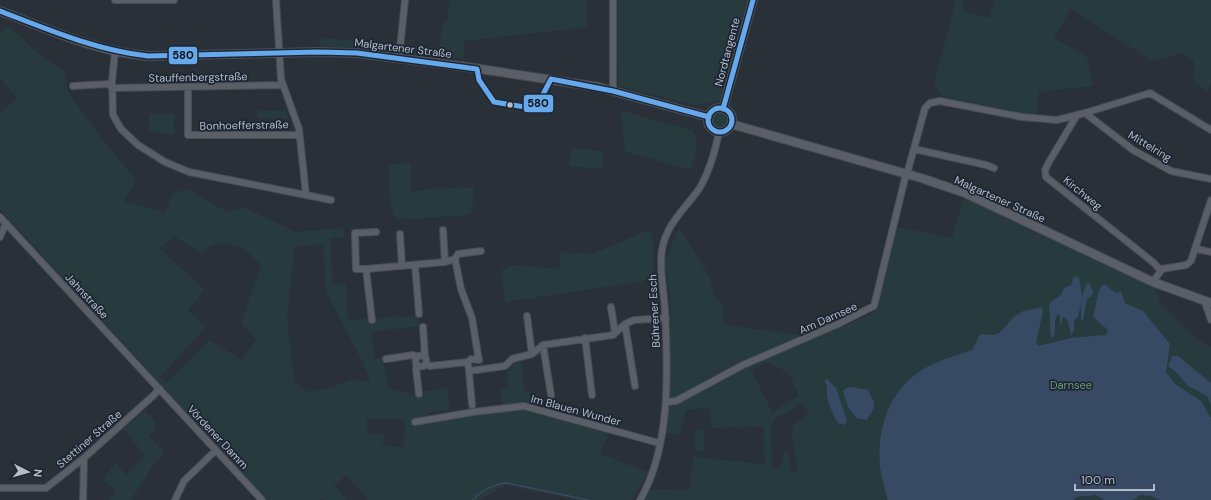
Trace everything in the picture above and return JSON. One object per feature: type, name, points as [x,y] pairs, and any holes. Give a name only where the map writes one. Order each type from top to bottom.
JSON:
[{"type":"street","points":[[116,0],[174,0]]},
{"type":"street","points":[[276,0],[283,85],[299,135],[306,195]]},
{"type":"street","points":[[399,58],[405,0]]},
{"type":"street","name":"Nordtangente","points":[[723,109],[753,0]]},
{"type":"street","points":[[613,1],[613,91]]},
{"type":"street","name":"Malgartener Straße","points":[[0,11],[115,52],[148,56],[357,53],[551,79],[613,91],[709,117]]},
{"type":"street","points":[[115,52],[112,81],[114,88],[112,110],[120,129],[138,145],[165,162],[189,172],[331,200]]},
{"type":"street","name":"Stauffenbergstraße","points":[[73,86],[108,84],[114,88],[283,85]]},
{"type":"street","name":"Bonhoefferstraße","points":[[188,87],[188,135],[299,135]]},
{"type":"street","points":[[906,174],[914,149],[921,117],[925,108],[930,102],[940,100],[1046,120],[1077,116],[1150,93],[1211,130]]},
{"type":"street","points":[[723,109],[729,113],[731,124],[726,130],[718,132],[710,127],[709,117],[714,110],[723,109]]},
{"type":"street","name":"Mittelring","points":[[1086,113],[1133,150],[1171,170],[1211,179]]},
{"type":"street","name":"Kirchweg","points":[[1077,116],[1049,162],[1045,170],[1046,177],[1154,263],[1160,270]]},
{"type":"street","name":"Malgartener Straße","points":[[731,124],[906,174],[987,202],[1153,282],[1209,302],[1206,305],[1211,320]]},
{"type":"street","name":"Bührener Esch","points":[[640,500],[651,478],[666,402],[666,318],[662,262],[665,238],[675,218],[698,189],[708,172],[718,132]]},
{"type":"street","points":[[914,149],[994,168]]},
{"type":"street","name":"Am Darnsee","points":[[666,402],[676,401],[743,365],[838,324],[874,306],[906,174]]},
{"type":"street","points":[[1153,282],[1160,270],[1186,265],[1191,261],[1211,200]]},
{"type":"street","name":"Jahnstraße","points":[[0,217],[159,388]]},
{"type":"street","points":[[0,237],[6,223]]},
{"type":"street","points":[[443,230],[445,262]]},
{"type":"street","points":[[376,232],[355,234],[356,269],[445,262],[455,259],[458,254],[481,251]]},
{"type":"street","points":[[400,234],[402,266]]},
{"type":"street","points":[[1196,249],[1211,252]]},
{"type":"street","points":[[455,259],[461,289],[472,318],[481,369]]},
{"type":"street","points":[[415,265],[419,314]]},
{"type":"street","points":[[366,269],[372,320]]},
{"type":"street","points":[[611,306],[615,332]]},
{"type":"street","points":[[527,316],[532,354]]},
{"type":"street","points":[[469,370],[505,366],[512,359],[532,354],[543,345],[612,335],[626,324],[634,320],[666,318]]},
{"type":"street","points":[[626,324],[635,386]]},
{"type":"street","points":[[423,327],[426,360],[425,364]]},
{"type":"street","points":[[585,338],[592,395]]},
{"type":"street","points":[[543,345],[551,395]]},
{"type":"street","points":[[386,358],[413,355],[417,357],[422,355],[425,357]]},
{"type":"street","points":[[417,357],[415,361],[417,365],[416,368],[419,394]]},
{"type":"street","points":[[417,365],[421,366],[425,364],[430,366],[468,362],[471,359],[479,360]]},
{"type":"street","points":[[468,362],[472,405]]},
{"type":"street","name":"Vördener Damm","points":[[159,388],[262,500]]},
{"type":"street","name":"Stettiner Straße","points":[[0,488],[46,488],[84,458],[155,394],[159,388]]},
{"type":"street","name":"Im Blauen Wunder","points":[[415,422],[473,412],[524,406],[659,443]]},
{"type":"street","points":[[175,500],[184,481],[216,450]]},
{"type":"street","points":[[84,458],[84,500]]},
{"type":"green space","points":[[450,0],[587,0],[587,27],[464,41],[464,59],[407,54],[407,45],[439,48],[443,22],[447,22]]},
{"type":"green space","points":[[617,0],[748,0],[722,97],[717,102],[694,105],[618,86]]},
{"type":"green space","points":[[956,0],[963,0],[963,11],[989,18],[995,0],[1211,0],[1211,83],[1207,92],[1193,79],[1194,61],[1180,52],[1170,57],[1152,61],[1071,9],[1054,38],[1087,57],[1093,86],[1039,92],[1037,117],[942,96],[934,83]]},
{"type":"green space","points":[[9,26],[43,58],[64,70],[68,92],[96,131],[136,180],[124,201],[165,212],[173,193],[187,189],[227,212],[243,207],[296,232],[343,228],[344,237],[330,238],[333,285],[346,284],[348,320],[417,316],[420,326],[371,332],[374,359],[383,358],[388,388],[425,398],[424,391],[447,388],[450,410],[427,413],[428,417],[528,409],[609,432],[600,454],[648,472],[632,500],[578,500],[506,485],[479,500],[368,500],[346,475],[334,486],[347,500],[324,500],[322,498],[319,500],[267,500],[0,209],[0,113],[17,98],[0,78],[0,33]],"holes":[[[175,237],[203,253],[210,246],[224,243],[243,248],[261,265],[241,323],[256,340],[242,360],[209,340],[166,383],[160,377],[206,327],[188,310],[205,290],[159,248]],[[323,244],[326,292],[362,361],[370,381],[350,380],[333,387],[308,392],[294,381],[287,316],[295,246]],[[378,418],[405,420],[404,447],[383,445],[384,433],[368,434],[366,420]]]},
{"type":"green space","points":[[320,38],[391,43],[391,50],[321,46]]},
{"type":"green space","points":[[258,110],[286,111],[288,119],[258,118]]},
{"type":"green space","points":[[627,112],[693,131],[697,140],[697,145],[696,155],[691,170],[625,151],[621,113]]},
{"type":"green space","points":[[717,112],[723,112],[728,117],[726,126],[723,128],[717,128],[712,123],[712,117]]},
{"type":"green space","points":[[149,114],[174,114],[174,135],[149,130]]},
{"type":"green space","points":[[571,148],[604,151],[602,169],[569,166]]},
{"type":"green space","points":[[411,163],[411,191],[461,187],[474,188],[472,212],[462,216],[397,219],[392,209],[389,185],[389,164]]},
{"type":"green space","name":"Darnsee","points":[[964,196],[1034,232],[1154,285],[1160,303],[1192,335],[1211,348],[1211,500],[645,500],[651,489],[690,490],[693,457],[765,464],[763,426],[712,428],[709,408],[686,410],[680,435],[666,433],[671,310],[665,261],[679,227],[709,276],[716,299],[721,301],[725,325],[816,337],[870,315],[875,309],[896,227],[952,238]],"holes":[[[767,362],[789,373],[799,396],[772,412],[751,370]],[[803,403],[809,413],[793,426],[792,435],[798,472],[791,471],[788,452],[783,453],[783,463],[773,471],[770,428],[775,419]]]},
{"type":"green space","points":[[646,231],[651,232],[653,236],[653,280],[505,302],[501,271],[511,265],[559,269],[560,253],[592,254]]},
{"type":"green space","points":[[521,361],[525,391],[529,391],[531,404],[503,406],[500,390],[508,389],[507,371],[515,362]]},
{"type":"green space","points":[[145,411],[156,423],[154,424],[157,427],[149,436],[165,453],[154,464],[131,500],[109,500],[116,491],[104,480],[115,462],[126,475],[145,456],[123,429]]},
{"type":"green space","points":[[703,429],[705,450],[695,451],[694,430]]},
{"type":"water","points":[[1076,276],[1079,278],[1082,296],[1087,283],[1089,283],[1093,291],[1092,296],[1087,299],[1083,320],[1081,321],[1081,304],[1078,317],[1074,321],[1074,331],[1071,335],[1068,322],[1064,316],[1060,327],[1060,315],[1057,315],[1053,338],[1051,337],[1049,307],[1051,302],[1061,295],[1064,288],[1071,285],[1073,278]]},
{"type":"water","name":"Darnsee","points":[[1104,284],[1116,293],[1121,292],[1125,303],[1143,311],[1170,344],[1166,372],[1175,384],[1201,401],[1211,418],[1211,500],[1160,500],[1150,496],[1140,495],[1133,500],[1104,500],[1096,495],[1077,497],[1073,500],[888,500],[882,479],[879,454],[882,428],[891,404],[906,383],[928,366],[972,350],[979,336],[982,334],[994,335],[999,333],[1015,316],[1023,311],[1042,307],[1043,312],[1036,342],[1038,346],[1071,338],[1105,335],[1108,333],[1107,329],[1093,317],[1099,290]]},
{"type":"water","points":[[1172,356],[1178,356],[1211,383],[1211,405],[1207,396],[1188,386],[1176,372],[1168,366]]},
{"type":"water","points":[[827,379],[836,388],[847,421],[845,425],[838,423],[830,405],[827,396],[827,386],[825,383],[825,380]]},
{"type":"water","points":[[852,387],[868,390],[874,402],[874,408],[867,420],[856,418],[848,407],[843,391],[846,388]]},
{"type":"waterway","points":[[473,500],[488,488],[503,483],[588,500]]},
{"type":"transit line","name":"580","points":[[723,109],[753,0]]},
{"type":"transit line","name":"580","points":[[0,11],[91,44],[148,56],[319,52],[357,53],[477,69],[479,80],[494,102],[531,108],[537,106],[551,79],[613,91],[709,117]]},
{"type":"transit line","name":"580","points":[[720,108],[728,112],[732,120],[728,128],[720,132],[712,128],[708,120],[712,112],[720,108]]}]
